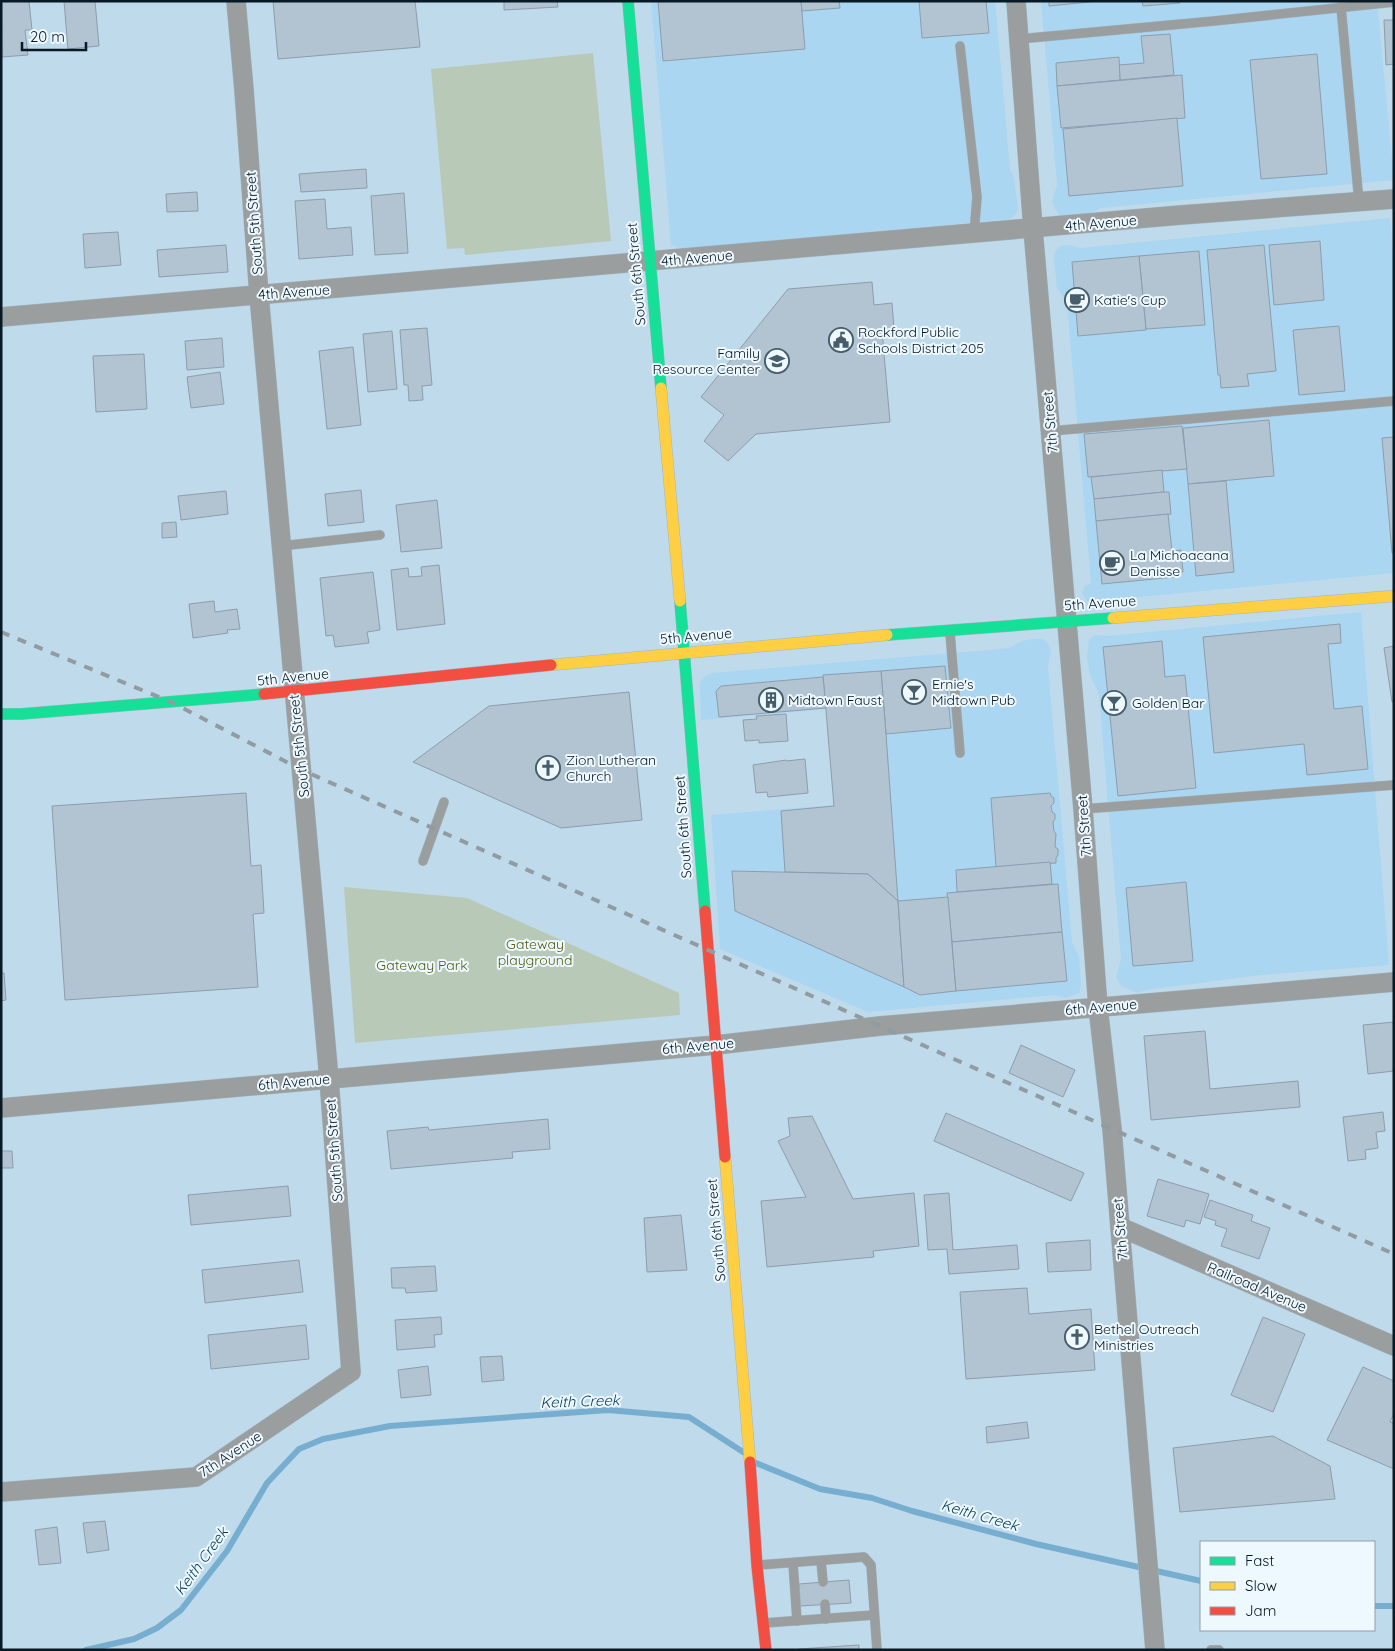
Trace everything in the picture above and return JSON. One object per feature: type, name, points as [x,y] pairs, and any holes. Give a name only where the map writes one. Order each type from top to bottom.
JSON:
[{"type":"street","name":"South 5th Street","points":[[236,1],[259,295],[329,1079],[351,1372]]},
{"type":"street","name":"South 6th Street","points":[[628,1],[684,652],[757,1566],[766,1650]]},
{"type":"street","name":"7th Street","points":[[1016,1],[1033,229],[1083,809],[1098,1008],[1112,1128],[1155,1650]]},
{"type":"street","name":"4th Avenue","points":[[1,318],[1191,214],[1394,199]]},
{"type":"street","name":"5th Avenue","points":[[1,714],[294,692],[684,652],[1394,596]]},
{"type":"street","name":"6th Avenue","points":[[1,1108],[716,1045],[880,1026],[1394,982]]},
{"type":"street","name":"Railroad Avenue","points":[[1120,1228],[1394,1346]]},
{"type":"street","name":"7th Avenue","points":[[1,1492],[196,1477],[351,1372]]},
{"type":"lane","points":[[1019,39],[1394,2]]},
{"type":"lane","points":[[1341,7],[1360,202]]},
{"type":"lane","points":[[960,46],[976,198],[974,234]]},
{"type":"lane","points":[[1051,431],[1394,401]]},
{"type":"lane","points":[[281,546],[380,535]]},
{"type":"lane","points":[[950,630],[960,753]]},
{"type":"lane","points":[[1083,809],[1394,785]]},
{"type":"lane","points":[[423,861],[444,802]]},
{"type":"lane","points":[[757,1566],[864,1557],[871,1565],[876,1650]]},
{"type":"lane","points":[[821,1561],[823,1582]]},
{"type":"lane","points":[[793,1563],[797,1621]]},
{"type":"lane","points":[[825,1604],[826,1619]]},
{"type":"lane","points":[[764,1623],[874,1615]]},
{"type":"lane","points":[[1211,1650],[1219,1650]]},
{"type":"shaded area","points":[[651,1],[995,1],[1010,169],[1014,177],[1018,210],[1010,219],[683,249],[671,245]]},
{"type":"shaded area","points":[[1041,1],[1300,1],[1301,4],[1328,1],[1377,1],[1394,180],[1101,208],[1082,217],[1071,219],[1059,216],[1052,202],[1057,184]]},
{"type":"shaded area","points":[[1390,218],[1394,267],[1394,573],[1118,599],[1107,605],[1096,605],[1087,602],[1082,593],[1085,586],[1091,583],[1067,303],[1057,288],[1055,251],[1061,246],[1067,245],[1081,248]]},
{"type":"shaded area","points":[[1361,612],[1389,965],[1261,975],[1146,990],[1137,993],[1121,986],[1116,977],[1121,959],[1099,694],[1090,675],[1087,658],[1089,639],[1095,635],[1107,636]]},
{"type":"shaded area","points":[[1042,639],[1047,642],[1051,650],[1048,667],[1072,942],[1079,956],[1081,985],[1079,993],[1065,998],[1055,995],[868,1012],[720,949],[711,815],[834,805],[826,709],[701,720],[700,682],[704,677],[712,673],[1009,648],[1022,641]]},
{"type":"green space","points":[[593,53],[611,241],[465,255],[464,248],[447,249],[431,69]]},
{"type":"green space","name":"Gateway Park","points":[[344,887],[467,898],[679,993],[680,1015],[355,1043]]},
{"type":"building","points":[[1,1],[29,1],[32,30],[25,30],[28,55],[2,57]]},
{"type":"building","points":[[64,1],[95,1],[99,46],[68,49]]},
{"type":"building","points":[[273,1],[415,1],[420,47],[278,59]]},
{"type":"building","points":[[504,1],[557,1],[558,7],[504,10]]},
{"type":"building","points":[[658,1],[801,1],[805,49],[663,61]]},
{"type":"building","points":[[801,1],[839,1],[840,8],[802,11]]},
{"type":"building","points":[[919,1],[986,1],[989,33],[922,38]]},
{"type":"building","points":[[1049,1],[1099,1],[1049,6]]},
{"type":"building","points":[[1142,1],[1179,1],[1180,3],[1143,6]]},
{"type":"building","points":[[1384,20],[1394,20],[1394,64],[1386,65]]},
{"type":"building","points":[[1170,34],[1174,75],[1120,80],[1119,65],[1144,63],[1141,36]]},
{"type":"building","points":[[1317,54],[1327,174],[1261,179],[1250,60]]},
{"type":"building","points":[[1119,57],[1120,80],[1057,86],[1056,63]]},
{"type":"building","points":[[1182,75],[1185,118],[1061,128],[1057,86]]},
{"type":"building","points":[[1177,118],[1183,186],[1069,196],[1063,129]]},
{"type":"building","points":[[366,169],[367,188],[301,192],[299,174]]},
{"type":"building","points":[[197,192],[198,211],[167,212],[166,194]]},
{"type":"building","points":[[404,193],[408,253],[375,255],[371,196]]},
{"type":"building","points":[[325,199],[327,229],[351,227],[353,255],[299,259],[295,201]]},
{"type":"building","points":[[118,232],[121,265],[85,268],[83,234]]},
{"type":"building","points":[[1320,241],[1324,300],[1274,305],[1269,245]]},
{"type":"building","points":[[226,245],[228,272],[159,277],[157,250]]},
{"type":"building","points":[[1264,245],[1276,371],[1247,374],[1249,386],[1221,388],[1220,375],[1218,375],[1207,250]]},
{"type":"building","points":[[1199,251],[1205,325],[1146,329],[1139,256]]},
{"type":"building","points":[[1139,256],[1146,330],[1078,336],[1072,262]]},
{"type":"building","points":[[872,282],[874,305],[892,303],[894,329],[882,331],[890,422],[756,434],[728,461],[704,441],[724,415],[701,397],[788,289]]},
{"type":"building","points":[[1339,326],[1345,391],[1299,395],[1293,330]]},
{"type":"building","points":[[427,328],[432,385],[422,386],[423,400],[409,401],[408,385],[404,385],[400,330]]},
{"type":"building","points":[[392,331],[397,389],[368,392],[363,334]]},
{"type":"building","points":[[222,338],[224,367],[187,370],[185,341]]},
{"type":"building","points":[[353,347],[361,425],[327,429],[319,351]]},
{"type":"building","points":[[144,354],[147,409],[96,412],[93,356]]},
{"type":"building","points":[[220,372],[224,404],[191,408],[187,377]]},
{"type":"building","points":[[1269,420],[1274,476],[1188,484],[1183,428]]},
{"type":"building","points":[[1182,426],[1187,469],[1088,477],[1084,434]]},
{"type":"building","points":[[1394,437],[1394,553],[1392,553],[1382,438]]},
{"type":"building","points":[[1162,470],[1164,492],[1094,499],[1091,477]]},
{"type":"building","points":[[1226,481],[1234,572],[1196,576],[1188,484]]},
{"type":"building","points":[[361,490],[364,522],[328,526],[325,494]]},
{"type":"building","points":[[226,491],[228,514],[181,520],[178,496]]},
{"type":"building","points":[[1169,492],[1171,514],[1096,521],[1094,499]]},
{"type":"building","points":[[437,500],[442,548],[401,552],[396,505]]},
{"type":"building","points":[[1168,514],[1172,551],[1181,550],[1183,572],[1175,573],[1175,577],[1102,584],[1096,521]]},
{"type":"building","points":[[176,522],[177,537],[162,538],[162,523]]},
{"type":"building","points":[[439,565],[445,624],[397,630],[391,570],[408,568],[409,577],[422,576],[421,567]]},
{"type":"building","points":[[373,572],[380,630],[367,632],[369,643],[335,647],[333,635],[326,636],[320,578]]},
{"type":"building","points":[[214,601],[215,612],[237,609],[240,629],[227,630],[228,633],[193,638],[189,604]]},
{"type":"building","points":[[1340,624],[1341,643],[1328,644],[1334,709],[1362,706],[1368,769],[1307,775],[1304,744],[1214,753],[1203,637]]},
{"type":"building","points":[[1162,641],[1165,677],[1185,675],[1196,788],[1118,796],[1103,647]]},
{"type":"building","points":[[1394,646],[1394,702],[1392,702],[1384,648]]},
{"type":"building","points":[[945,666],[951,728],[886,734],[881,671]]},
{"type":"building","points":[[881,671],[898,901],[868,874],[785,872],[781,811],[834,806],[823,675]]},
{"type":"building","name":"Midtown Faust","points":[[823,677],[826,708],[719,717],[716,691],[721,686]]},
{"type":"building","points":[[629,692],[642,820],[561,828],[413,762],[489,706]]},
{"type":"building","points":[[786,714],[788,741],[759,743],[759,740],[745,741],[743,720],[757,719],[756,716]]},
{"type":"building","points":[[805,759],[808,793],[768,797],[767,792],[756,793],[753,765]]},
{"type":"building","points":[[246,793],[251,866],[261,865],[264,913],[253,914],[258,987],[65,1000],[52,806]]},
{"type":"building","points":[[1050,793],[1054,798],[1054,803],[1051,806],[1052,812],[1055,814],[1053,822],[1056,834],[1055,847],[1058,849],[1056,863],[996,867],[991,798]]},
{"type":"building","points":[[1050,862],[1052,884],[957,892],[956,870]]},
{"type":"building","points":[[732,871],[868,874],[898,901],[904,987],[735,911]]},
{"type":"building","points":[[1186,882],[1193,961],[1133,966],[1126,888]]},
{"type":"building","points":[[1058,884],[1062,932],[952,942],[947,893]]},
{"type":"building","points":[[948,897],[956,991],[920,995],[904,987],[898,901]]},
{"type":"building","points":[[1062,932],[1067,981],[956,991],[952,942]]},
{"type":"building","points":[[1,973],[4,973],[6,1000],[1,1001]]},
{"type":"building","points":[[1394,1022],[1394,1071],[1368,1074],[1363,1025]]},
{"type":"building","points":[[1205,1031],[1210,1089],[1298,1081],[1300,1107],[1151,1120],[1144,1036]]},
{"type":"building","points":[[1021,1045],[1075,1070],[1063,1097],[1009,1073]]},
{"type":"building","points":[[1383,1112],[1385,1131],[1376,1132],[1378,1148],[1365,1150],[1366,1159],[1348,1161],[1343,1117]]},
{"type":"building","points":[[946,1113],[1084,1173],[1071,1201],[934,1141]]},
{"type":"building","points":[[812,1116],[853,1199],[914,1193],[919,1246],[873,1251],[874,1257],[767,1267],[761,1201],[806,1197],[778,1141],[790,1136],[788,1118]]},
{"type":"building","points":[[548,1119],[550,1149],[512,1152],[513,1158],[391,1169],[387,1131],[428,1127],[429,1130]]},
{"type":"building","points":[[1,1151],[12,1151],[13,1168],[1,1168]]},
{"type":"building","points":[[1158,1179],[1209,1194],[1200,1224],[1186,1220],[1184,1227],[1147,1216]]},
{"type":"building","points":[[288,1186],[291,1216],[191,1225],[188,1195]]},
{"type":"building","points":[[949,1193],[953,1250],[1017,1245],[1019,1269],[949,1274],[947,1249],[928,1250],[924,1195]]},
{"type":"building","points":[[1210,1200],[1253,1215],[1251,1221],[1270,1228],[1259,1259],[1221,1246],[1227,1229],[1215,1225],[1216,1221],[1204,1217]]},
{"type":"building","points":[[681,1215],[687,1270],[647,1272],[644,1218]]},
{"type":"building","points":[[1090,1240],[1091,1270],[1048,1272],[1046,1243]]},
{"type":"building","points":[[299,1260],[303,1292],[205,1303],[202,1270]]},
{"type":"building","points":[[435,1266],[437,1291],[406,1293],[405,1288],[392,1288],[391,1268]]},
{"type":"building","points":[[1027,1288],[1029,1314],[1091,1309],[1095,1370],[966,1379],[960,1292]]},
{"type":"building","points":[[441,1317],[442,1334],[434,1335],[435,1347],[397,1350],[395,1320]]},
{"type":"building","points":[[1263,1317],[1305,1334],[1273,1412],[1231,1395]]},
{"type":"building","points":[[306,1325],[309,1359],[211,1369],[208,1335]]},
{"type":"building","points":[[502,1356],[504,1380],[482,1382],[480,1357]]},
{"type":"building","points":[[428,1366],[431,1395],[401,1398],[398,1370]]},
{"type":"building","points":[[1363,1367],[1394,1381],[1394,1413],[1390,1422],[1394,1423],[1394,1469],[1327,1440]]},
{"type":"building","points":[[1027,1422],[1029,1438],[987,1443],[986,1427]]},
{"type":"building","points":[[1273,1436],[1330,1466],[1335,1499],[1180,1512],[1173,1448]]},
{"type":"building","points":[[105,1521],[109,1550],[87,1553],[83,1523]]},
{"type":"building","points":[[57,1527],[61,1563],[39,1565],[35,1530]]},
{"type":"building","points":[[849,1580],[851,1603],[800,1606],[799,1584]]},
{"type":"building","points":[[859,1645],[859,1650],[799,1650],[799,1649]]},
{"type":"waterway","name":"Keith Creek","points":[[86,1650],[134,1639],[157,1628],[181,1610],[227,1551],[267,1483],[299,1449],[323,1439],[390,1426],[608,1410],[689,1417],[743,1452]]},
{"type":"waterway","name":"Keith Creek","points":[[756,1463],[820,1489],[872,1498],[912,1511],[1036,1544],[1200,1581]]},
{"type":"waterway","name":"Keith Creek","points":[[1375,1606],[1394,1606]]},
{"type":"railway","points":[[1,632],[171,702],[302,770],[1394,1254]]},
{"type":"traffic: fast","points":[[628,1],[661,388]]},
{"type":"traffic: fast","points":[[680,601],[705,911]]},
{"type":"traffic: fast","points":[[887,635],[1113,618]]},
{"type":"traffic: fast","points":[[1,714],[21,714],[264,694]]},
{"type":"traffic: slow","points":[[661,388],[680,601]]},
{"type":"traffic: slow","points":[[1113,618],[1394,596]]},
{"type":"traffic: slow","points":[[551,665],[887,635]]},
{"type":"traffic: slow","points":[[725,1157],[750,1462]]},
{"type":"traffic: jam","points":[[264,694],[551,665]]},
{"type":"traffic: jam","points":[[705,911],[725,1157]]},
{"type":"traffic: jam","points":[[750,1462],[757,1566],[766,1650]]},
{"type":"place","name":"Katie's Cup","points":[[1077,300]]},
{"type":"place","name":"Rockford Public Schools District 205","points":[[841,340]]},
{"type":"place","name":"Family Resource Center","points":[[777,361]]},
{"type":"place","name":"La Michoacana Denisse","points":[[1112,563]]},
{"type":"place","name":"Ernie's Midtown Pub","points":[[914,692]]},
{"type":"place","name":"Midtown Faust","points":[[771,700]]},
{"type":"place","name":"Golden Bar","points":[[1114,703]]},
{"type":"place","name":"Zion Lutheran Church","points":[[548,768]]},
{"type":"place","name":"Bethel Outreach Ministries","points":[[1077,1337]]},
{"type":"park label","name":"Gateway playground","points":[[535,952]]}]
